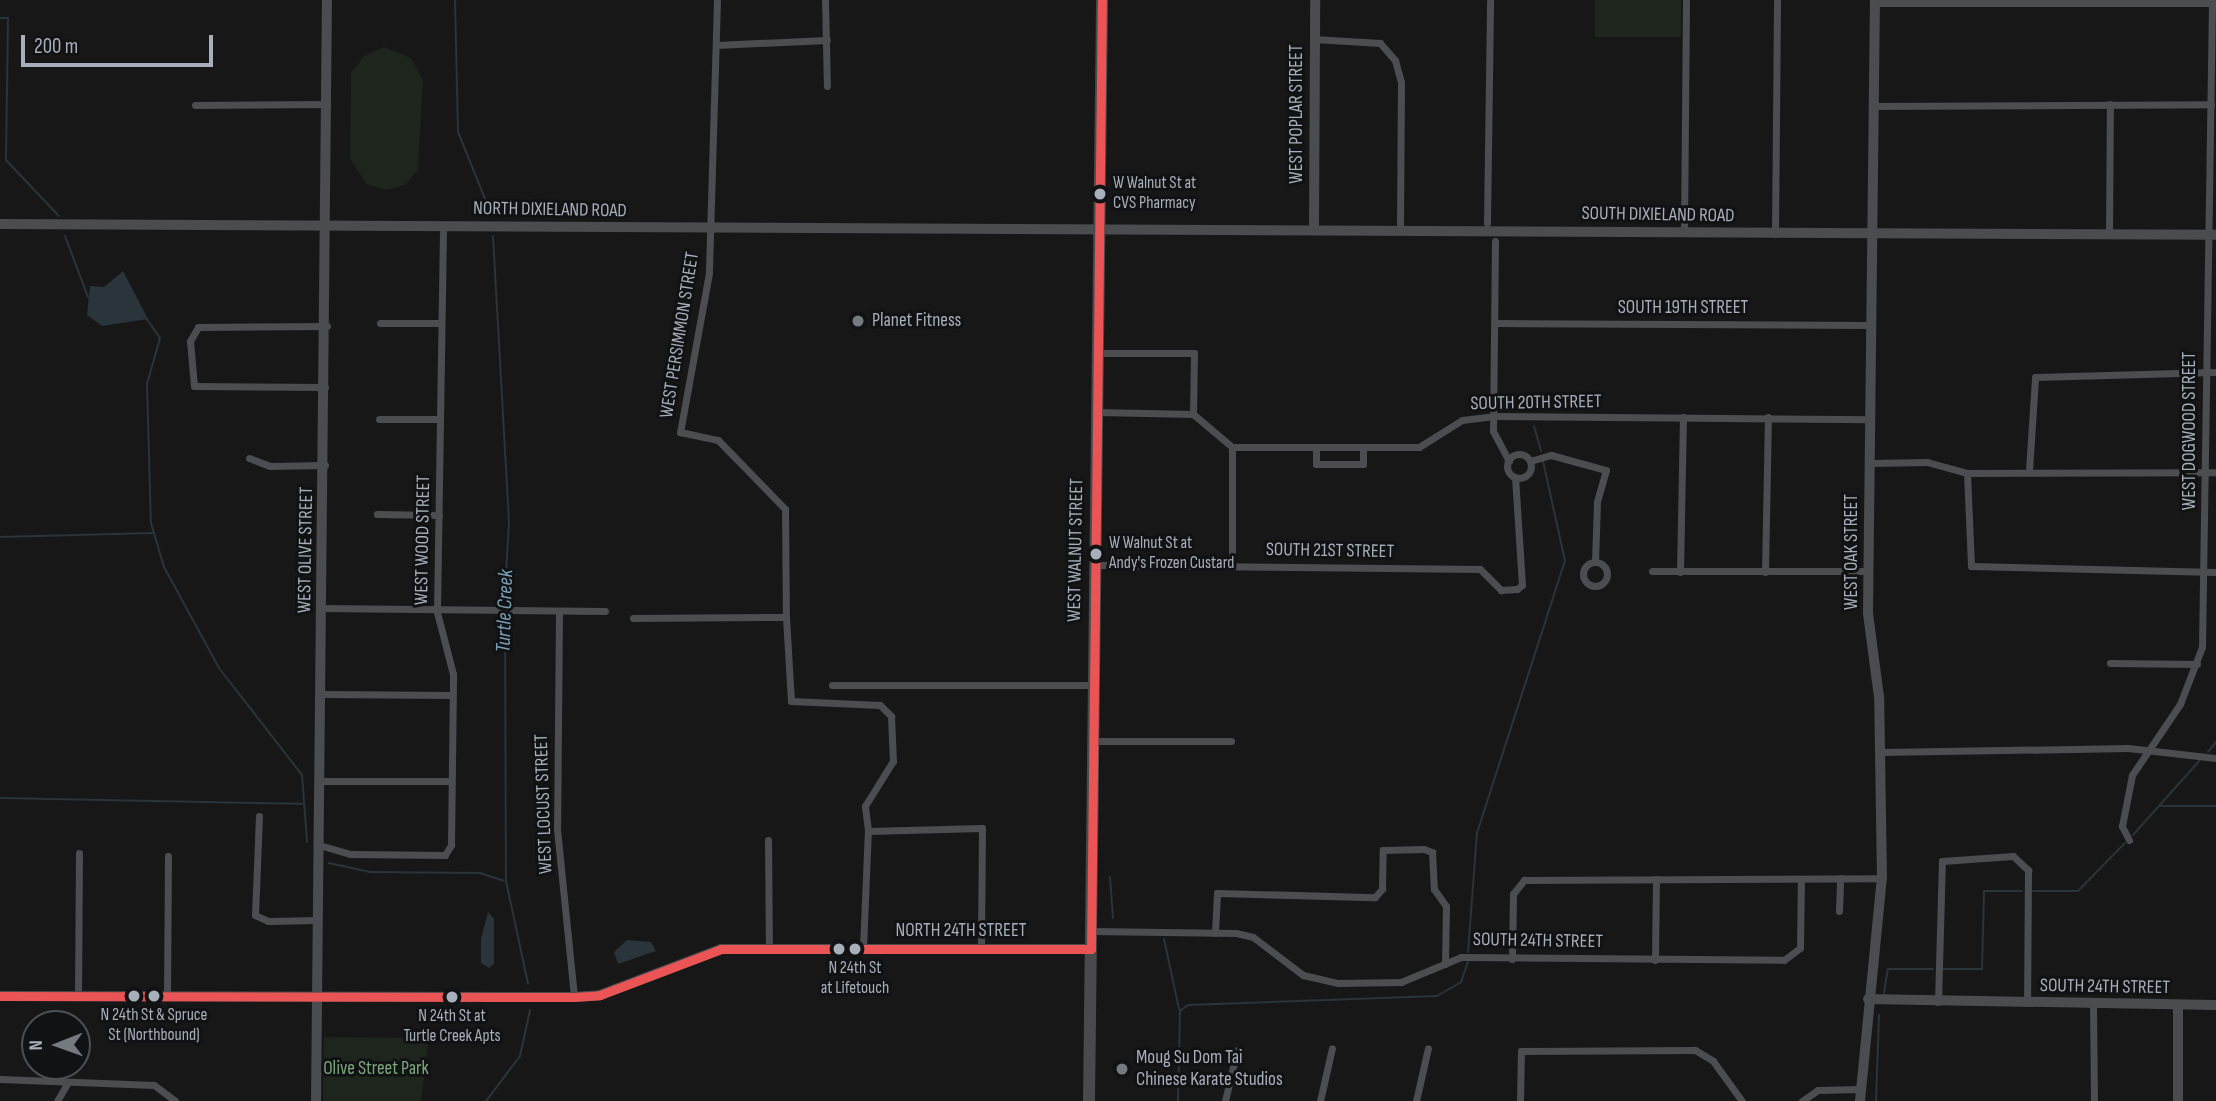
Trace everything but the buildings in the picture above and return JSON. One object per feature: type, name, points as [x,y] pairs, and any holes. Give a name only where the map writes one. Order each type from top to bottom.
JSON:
[{"type":"main road","name":"WEST OLIVE STREET","points":[[316,1101],[326,465],[324,387],[327,326],[327,0]]},
{"type":"main road","name":"WEST WALNUT STREET","points":[[1089,1101],[1102,0]]},
{"type":"main road","name":"WEST POPLAR STREET","points":[[1314,228],[1315,0]]},
{"type":"main road","name":"WEST OAK STREET","points":[[1860,1095],[1868,999],[1879,955],[1882,878],[1881,752],[1868,571],[1875,2]]},
{"type":"main road","name":"NORTH DIXIELAND ROAD","points":[[0,224],[327,223],[711,230],[1099,230]]},
{"type":"main road","name":"SOUTH DIXIELAND ROAD","points":[[1099,230],[1314,228],[1872,236],[2212,235]]},
{"type":"main road","name":"NORTH 24TH STREET","points":[[0,996],[317,999],[574,997],[608,992],[721,949],[1091,949]]},
{"type":"main road","name":"SOUTH 24TH STREET","points":[[1868,999],[2027,1004],[2216,1005]]},
{"type":"main road","points":[[2178,1006],[2178,1101]]},
{"type":"street","name":"WEST PERSIMMON STREET","points":[[717,0],[709,273],[680,432],[718,440],[785,509],[786,617]]},
{"type":"street","points":[[825,0],[827,86]]},
{"type":"street","points":[[1487,223],[1490,0]]},
{"type":"street","points":[[1684,232],[1686,0]]},
{"type":"street","points":[[1775,234],[1777,0]]},
{"type":"street","points":[[1875,2],[2213,2]]},
{"type":"street","name":"WEST DOGWOOD STREET","points":[[2129,840],[2122,826],[2123,803],[2149,749],[2180,704],[2197,664],[2206,572],[2212,372],[2213,2]]},
{"type":"street","points":[[1314,39],[1380,43],[1395,60],[1401,82],[1400,229]]},
{"type":"street","points":[[716,45],[827,40]]},
{"type":"street","points":[[195,106],[327,104]]},
{"type":"street","points":[[2109,235],[2110,104]]},
{"type":"street","points":[[1873,106],[2211,104]]},
{"type":"street","name":"WEST WOOD STREET","points":[[318,845],[350,854],[450,852],[452,695],[438,612],[443,226]]},
{"type":"street","points":[[1495,241],[1495,441],[1509,461],[1515,477],[1529,472],[1530,461]]},
{"type":"street","points":[[380,323],[440,323]]},
{"type":"street","name":"SOUTH 19TH STREET","points":[[1495,323],[1871,325]]},
{"type":"street","points":[[324,387],[191,383],[191,330],[327,326]]},
{"type":"street","points":[[1098,353],[1194,353],[1193,415]]},
{"type":"street","points":[[2029,471],[2035,377],[2212,372]]},
{"type":"street","points":[[1097,412],[1193,415],[1232,447],[1232,566]]},
{"type":"street","name":"SOUTH 20TH STREET","points":[[1232,447],[1419,447],[1462,420],[1494,416],[1870,419]]},
{"type":"street","points":[[1681,572],[1683,417]]},
{"type":"street","points":[[1765,572],[1768,417]]},
{"type":"street","points":[[379,419],[439,419]]},
{"type":"street","points":[[1316,448],[1316,464],[1363,464],[1363,448]]},
{"type":"street","points":[[1509,461],[1518,454],[1530,461],[1551,455],[1606,470],[1597,502],[1595,562]]},
{"type":"street","points":[[248,458],[270,466],[326,465]]},
{"type":"street","points":[[1870,463],[1927,462],[1967,473],[2216,472]]},
{"type":"street","points":[[1967,473],[1971,566],[2216,572]]},
{"type":"street","name":"SOUTH 21ST STREET","points":[[1096,565],[1479,569],[1501,590],[1522,585],[1515,477]]},
{"type":"street","points":[[377,514],[439,514]]},
{"type":"street","points":[[1652,571],[1868,571]]},
{"type":"street","points":[[322,608],[438,612],[605,611]]},
{"type":"street","name":"WEST LOCUST STREET","points":[[559,611],[557,829],[574,997]]},
{"type":"street","points":[[634,618],[786,617],[791,701],[880,705],[891,716],[893,761],[865,806],[868,831],[863,948]]},
{"type":"street","points":[[2110,663],[2197,664]]},
{"type":"street","points":[[832,685],[1094,685]]},
{"type":"street","points":[[321,694],[452,695]]},
{"type":"street","points":[[1093,741],[1231,741]]},
{"type":"street","points":[[1881,752],[2149,749],[2216,758]]},
{"type":"street","points":[[319,781],[451,781]]},
{"type":"street","points":[[259,816],[253,907],[268,922],[318,920]]},
{"type":"street","points":[[868,831],[982,828],[981,950]]},
{"type":"street","points":[[768,839],[769,947]]},
{"type":"street","points":[[1215,933],[1217,893],[1375,897],[1382,889],[1383,850],[1424,849],[1432,852],[1434,889],[1446,906],[1445,964]]},
{"type":"street","points":[[78,996],[79,853]]},
{"type":"street","points":[[167,997],[168,856]]},
{"type":"street","points":[[1938,1002],[1938,870],[1953,857],[2013,856],[2028,870],[2027,1004]]},
{"type":"street","points":[[1839,911],[1840,878]]},
{"type":"street","points":[[1512,959],[1517,884],[1656,879],[1882,878]]},
{"type":"street","points":[[1655,960],[1656,879]]},
{"type":"street","name":"SOUTH 24TH STREET","points":[[1091,931],[1215,933],[1254,937],[1303,975],[1338,983],[1401,982],[1461,957],[1655,960],[1794,957],[1800,948],[1801,879]]},
{"type":"street","points":[[2094,1004],[2094,1101]]},
{"type":"street","points":[[1320,1101],[1332,1048]]},
{"type":"street","points":[[1416,1101],[1428,1048]]},
{"type":"street","points":[[1225,1101],[1237,1050]]},
{"type":"street","points":[[1520,1101],[1521,1051],[1695,1050],[1713,1061],[1742,1101]]},
{"type":"street","points":[[0,1079],[67,1084],[154,1085],[168,1091],[175,1101]]},
{"type":"street","points":[[57,1101],[67,1084]]},
{"type":"street","points":[[1802,1101],[1818,1090],[1860,1095]]},
{"type":"green space","points":[[1595,0],[1681,0],[1681,37],[1595,37]]},
{"type":"green space","points":[[384,47],[411,58],[423,80],[418,170],[405,185],[387,190],[366,184],[350,158],[351,73],[364,56]]},
{"type":"green space","name":"Olive Street Park","points":[[324,1037],[415,1038],[428,1045],[421,1101],[323,1101]]},
{"type":"shaded area","points":[[123,271],[148,319],[102,326],[87,315],[90,286],[104,287]]},
{"type":"shaded area","points":[[488,912],[494,919],[494,964],[489,968],[481,963],[481,939]]},
{"type":"shaded area","points":[[627,940],[651,942],[656,951],[618,964],[614,952]]},
{"type":"waterway","name":"Turtle Creek","points":[[455,0],[458,132],[490,211]]},
{"type":"waterway","points":[[0,18],[8,18],[6,160],[59,216]]},
{"type":"waterway","points":[[65,236],[88,297]]},
{"type":"waterway","name":"Turtle Creek","points":[[493,236],[509,522],[504,609]]},
{"type":"waterway","points":[[146,318],[160,338],[147,384],[151,523],[164,567],[219,668],[302,775],[307,842]]},
{"type":"waterway","points":[[1534,426],[1541,451]]},
{"type":"waterway","points":[[1468,952],[1477,833],[1565,561],[1543,461]]},
{"type":"waterway","points":[[0,537],[153,533]]},
{"type":"waterway","name":"Turtle Creek","points":[[505,614],[506,881],[528,984]]},
{"type":"waterway","points":[[2208,752],[2216,742]]},
{"type":"waterway","points":[[2133,835],[2200,760]]},
{"type":"waterway","points":[[0,798],[302,804]]},
{"type":"waterway","points":[[2161,806],[2216,806]]},
{"type":"waterway","points":[[2033,891],[2078,891],[2125,843]]},
{"type":"waterway","points":[[329,863],[370,872],[480,873],[504,881]]},
{"type":"waterway","points":[[1110,877],[1113,918]]},
{"type":"waterway","points":[[1943,969],[1982,969],[1984,891],[2022,891]]},
{"type":"waterway","points":[[1164,939],[1179,1009]]},
{"type":"waterway","points":[[1178,1101],[1180,1011],[1188,1005],[1437,996],[1461,982],[1468,962]]},
{"type":"waterway","points":[[1884,993],[1888,969],[1933,969]]},
{"type":"waterway","name":"Turtle Creek","points":[[486,1101],[520,1056],[530,1010]]},
{"type":"waterway","points":[[1876,1101],[1879,1015]]},
{"type":"transit line","points":[[1091,949],[1102,0]]},
{"type":"transit line","points":[[0,996],[574,997],[600,995],[721,949],[1091,949]]},
{"type":"place","name":"W Walnut St at CVS Pharmacy","points":[[1100,194]]},
{"type":"place","name":"Planet Fitness","points":[[858,321]]},
{"type":"place","name":"W Walnut St at Andy's Frozen Custard","points":[[1096,554]]},
{"type":"place","name":"N 24th St at Lifetouch","points":[[855,949]]},
{"type":"place","name":"N 24th St & Spruce St (Northbound)","points":[[154,996]]},
{"type":"place","name":"N 24th St at Turtle Creek Apts","points":[[452,997]]},
{"type":"place","name":"Moug Su Dom Tai Chinese Karate Studios","points":[[1122,1069]]}]
